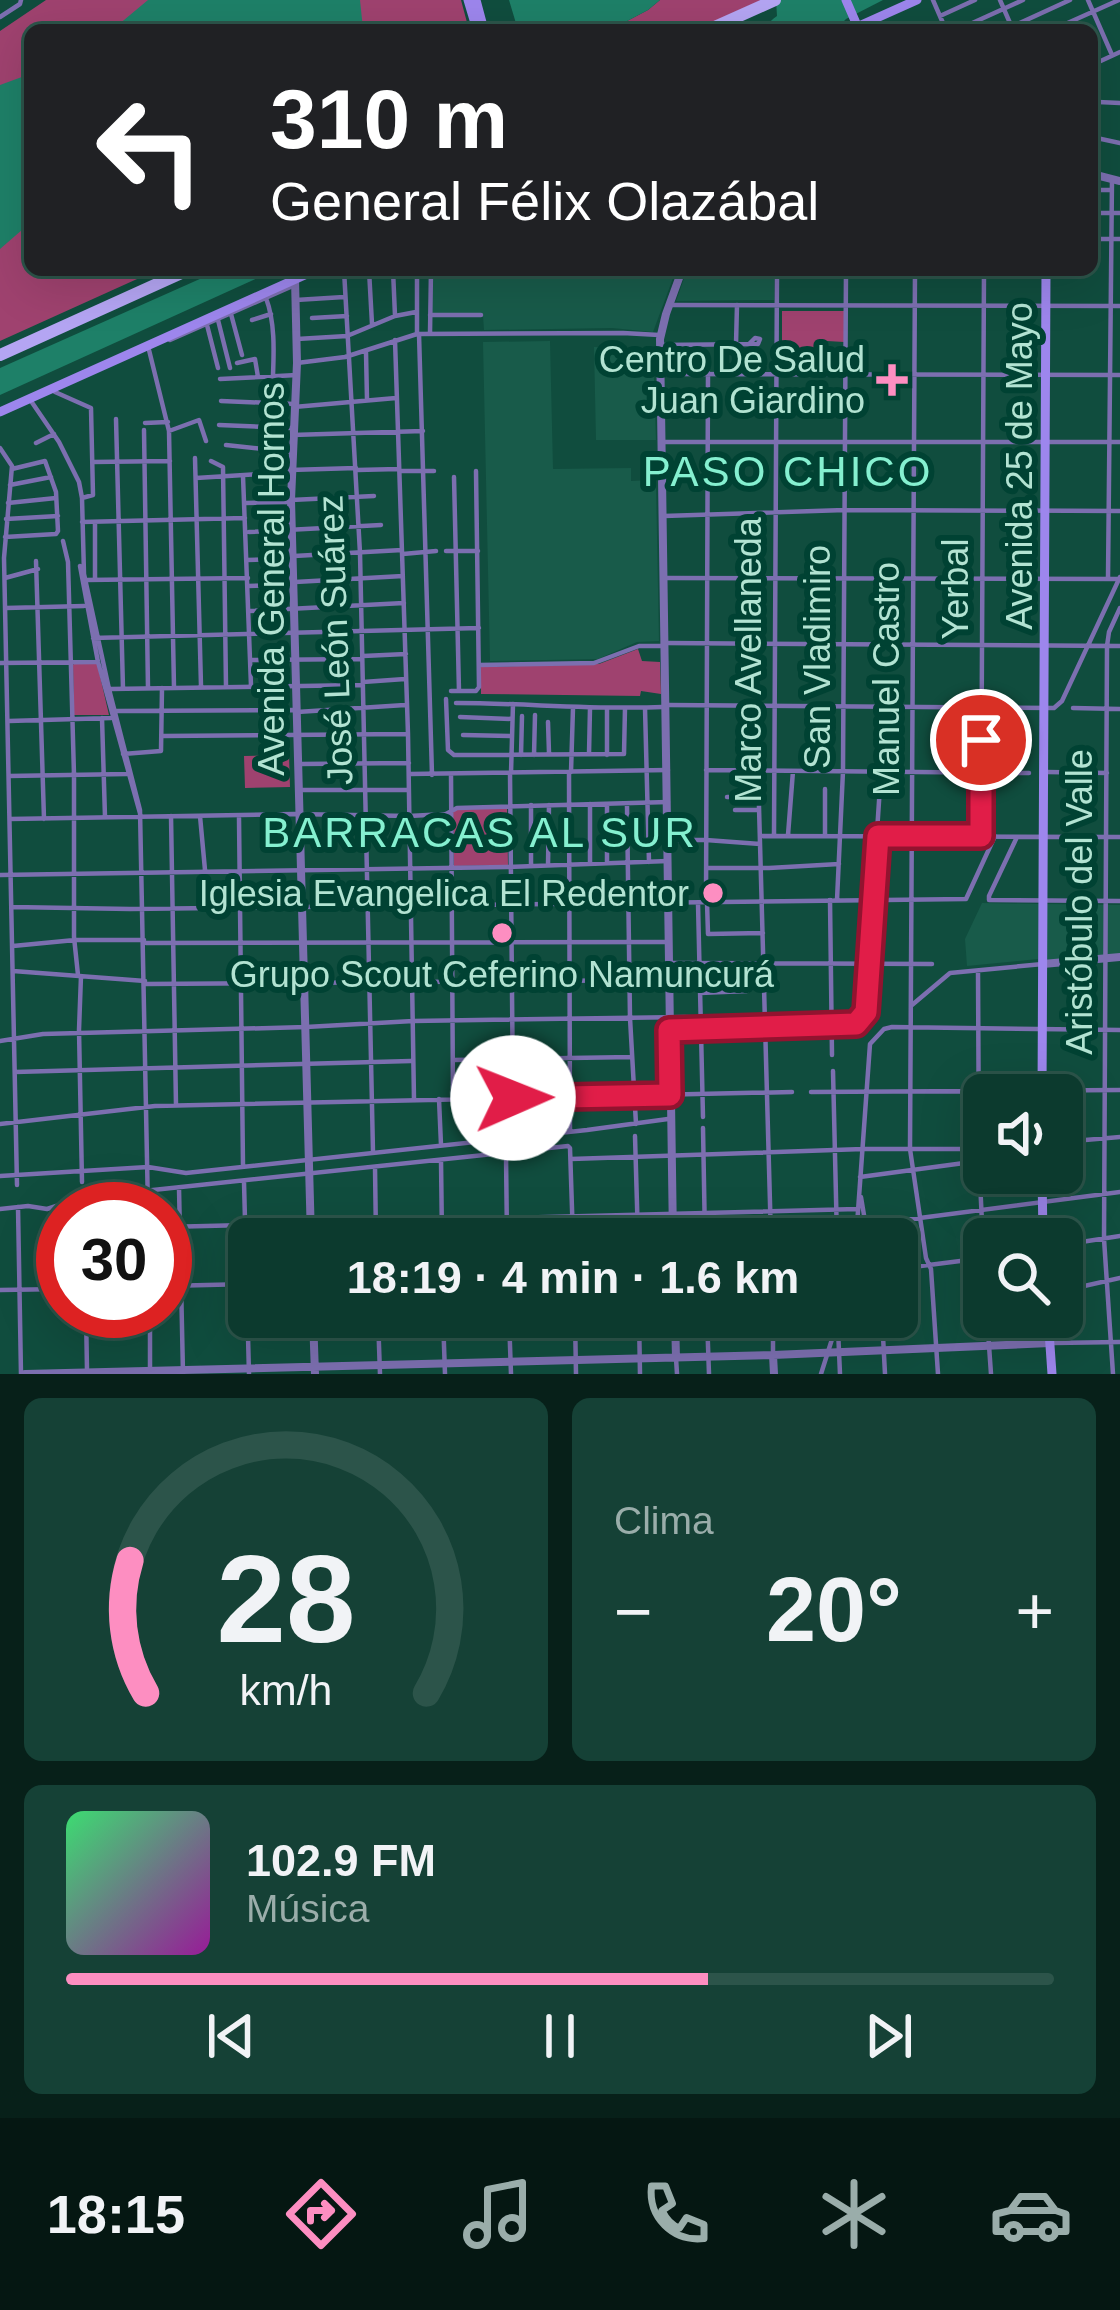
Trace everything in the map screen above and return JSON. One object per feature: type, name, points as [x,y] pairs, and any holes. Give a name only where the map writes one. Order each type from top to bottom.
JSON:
[{"type":"main road","points":[[722,24],[787,0]]},
{"type":"main road","points":[[869,24],[917,0]]},
{"type":"main road","points":[[872,24],[931,0]]},
{"type":"main road","points":[[732,24],[772,3]]},
{"type":"main road","points":[[0,350],[157,276]]},
{"type":"main road","points":[[0,350],[174,276]]},
{"type":"main road","points":[[0,415],[306,276]]},
{"type":"main road","name":"Avenida 25 de Mayo","points":[[1042,1074],[1046,276]]},
{"type":"main road","points":[[30,401],[149,350],[184,328]]},
{"type":"main road","points":[[1042,1194],[1042,1218]]},
{"type":"main road","points":[[1050,1338],[1052,1374]]},
{"type":"street","points":[[0,17],[17,0]]},
{"type":"street","points":[[931,0],[943,24]]},
{"type":"street","points":[[940,16],[975,0]]},
{"type":"street","points":[[1000,0],[1010,24]]},
{"type":"street","points":[[970,24],[1023,0]]},
{"type":"street","points":[[1020,24],[1070,0]]},
{"type":"street","points":[[1088,0],[1116,53]]},
{"type":"street","points":[[1066,24],[1120,0]]},
{"type":"street","points":[[1098,40],[1105,37]]},
{"type":"street","points":[[1098,102],[1120,103]]},
{"type":"street","points":[[1108,579],[1114,184]]},
{"type":"street","points":[[1098,213],[1120,213]]},
{"type":"street","points":[[1098,239],[1120,239]]},
{"type":"street","name":"José León Suárez","points":[[344,276],[360,553],[373,1152]]},
{"type":"street","points":[[369,276],[372,324]]},
{"type":"street","points":[[393,276],[395,316]]},
{"type":"street","points":[[417,276],[431,775]]},
{"type":"street","points":[[430,333],[431,276]]},
{"type":"street","points":[[673,1215],[661,340],[680,276]]},
{"type":"street","name":"Marco Avellaneda","points":[[774,834],[777,276]]},
{"type":"street","name":"San Vladimiro","points":[[832,1054],[830,963],[843,771],[846,276]]},
{"type":"street","name":"Manuel Castro","points":[[915,276],[910,1149],[929,1264],[938,1374]]},
{"type":"street","name":"Yerbal","points":[[981,836],[984,276]]},
{"type":"street","points":[[170,340],[295,282]]},
{"type":"street","name":"Avenida General Hornos","points":[[295,282],[297,375],[290,471],[310,1218]]},
{"type":"street","points":[[296,300],[346,297]]},
{"type":"street","points":[[266,298],[273,375]]},
{"type":"street","points":[[670,304],[1120,306]]},
{"type":"street","points":[[736,344],[737,305]]},
{"type":"street","points":[[297,339],[348,335],[416,312]]},
{"type":"street","points":[[231,314],[242,355]]},
{"type":"street","points":[[251,320],[271,314]]},
{"type":"street","points":[[430,315],[482,316]]},
{"type":"street","points":[[312,318],[347,316]]},
{"type":"street","points":[[218,320],[230,368]]},
{"type":"street","points":[[206,325],[218,368]]},
{"type":"street","points":[[297,363],[349,355],[430,333],[749,344]]},
{"type":"street","points":[[395,340],[414,1100]]},
{"type":"street","points":[[149,350],[170,431],[174,688]]},
{"type":"street","points":[[365,351],[367,400]]},
{"type":"street","points":[[237,363],[255,359],[258,376]]},
{"type":"street","points":[[662,374],[1120,375]]},
{"type":"street","points":[[703,1117],[699,964],[706,868],[708,374]]},
{"type":"street","points":[[220,380],[297,375]]},
{"type":"street","points":[[55,392],[92,408],[93,495],[82,498]]},
{"type":"street","points":[[221,401],[294,405],[398,398]]},
{"type":"street","points":[[30,401],[77,478],[86,605],[107,690]]},
{"type":"street","points":[[116,419],[123,689]]},
{"type":"street","points":[[170,431],[200,420],[206,441]]},
{"type":"street","points":[[148,688],[145,427],[168,422]]},
{"type":"street","points":[[219,425],[292,432],[423,431]]},
{"type":"street","points":[[36,443],[54,434]]},
{"type":"street","points":[[663,442],[1120,442]]},
{"type":"street","points":[[226,445],[291,452]]},
{"type":"street","points":[[0,448],[11,469],[2,559],[17,1185]]},
{"type":"street","points":[[195,458],[200,687]]},
{"type":"street","points":[[93,462],[170,460]]},
{"type":"street","points":[[4,537],[56,534],[58,516],[53,477],[45,461],[11,469]]},
{"type":"street","points":[[211,461],[222,465],[226,686]]},
{"type":"street","points":[[196,478],[357,469],[434,471]]},
{"type":"street","points":[[454,477],[455,691],[479,689],[476,471]]},
{"type":"street","points":[[243,476],[251,686]]},
{"type":"street","points":[[10,485],[53,477]]},
{"type":"street","points":[[246,503],[374,496]]},
{"type":"street","points":[[8,502],[57,497]]},
{"type":"street","points":[[664,516],[845,510],[1120,511]]},
{"type":"street","points":[[7,520],[58,516]]},
{"type":"street","points":[[82,522],[246,518]]},
{"type":"street","points":[[95,522],[95,580]]},
{"type":"street","points":[[247,532],[381,525]]},
{"type":"street","points":[[63,541],[73,719],[82,1182]]},
{"type":"street","points":[[248,560],[436,550]]},
{"type":"street","points":[[446,550],[478,551]]},
{"type":"street","points":[[80,561],[112,714],[141,817],[148,1182]]},
{"type":"street","points":[[5,578],[37,565],[44,818]]},
{"type":"street","points":[[248,586],[403,576]]},
{"type":"street","points":[[84,580],[248,578]]},
{"type":"street","points":[[456,703],[573,708],[1057,707],[1120,578],[665,578]]},
{"type":"street","points":[[249,611],[404,603]]},
{"type":"street","points":[[6,608],[86,605]]},
{"type":"street","name":"Aristóbulo del Valle","points":[[1113,1374],[1104,1239],[1107,646],[1120,608]]},
{"type":"street","points":[[95,638],[478,628]]},
{"type":"street","points":[[479,665],[594,663],[638,646],[666,644],[1120,646]]},
{"type":"street","points":[[250,660],[406,654]]},
{"type":"street","points":[[4,664],[98,662]]},
{"type":"street","points":[[107,690],[406,679]]},
{"type":"street","points":[[124,754],[160,752],[162,688]]},
{"type":"street","points":[[446,699],[453,774],[454,1099]]},
{"type":"street","points":[[513,704],[513,1098]]},
{"type":"street","points":[[9,721],[162,711],[407,705]]},
{"type":"street","points":[[570,1131],[573,708]]},
{"type":"street","points":[[589,754],[590,708]]},
{"type":"street","points":[[607,708],[607,755]]},
{"type":"street","points":[[452,753],[625,753],[625,708]]},
{"type":"street","points":[[645,708],[649,862]]},
{"type":"street","points":[[1073,708],[1120,709]]},
{"type":"street","points":[[534,755],[535,715]]},
{"type":"street","points":[[520,754],[522,716]]},
{"type":"street","points":[[102,718],[105,818]]},
{"type":"street","points":[[460,718],[512,719]]},
{"type":"street","points":[[548,722],[549,755]]},
{"type":"street","points":[[163,736],[408,734]]},
{"type":"street","points":[[464,735],[512,736]]},
{"type":"street","points":[[0,746],[9,746]]},
{"type":"street","points":[[124,754],[141,817]]},
{"type":"street","points":[[299,764],[409,763]]},
{"type":"street","points":[[409,774],[668,770]]},
{"type":"street","points":[[706,770],[1029,772]]},
{"type":"street","name":"Marco Avellaneda","points":[[758,771],[770,1218]]},
{"type":"street","points":[[788,835],[793,771]]},
{"type":"street","points":[[0,1041],[43,1034],[512,1019],[668,1017],[775,1026],[854,1026],[866,1012],[880,771]]},
{"type":"street","points":[[1044,772],[1120,781]]},
{"type":"street","points":[[9,776],[127,774]]},
{"type":"street","points":[[825,789],[825,835]]},
{"type":"street","points":[[300,790],[409,790]]},
{"type":"street","points":[[0,791],[9,791]]},
{"type":"street","points":[[728,797],[758,797]]},
{"type":"street","points":[[10,819],[367,817],[446,814],[457,808],[668,802]]},
{"type":"street","points":[[590,804],[590,864]]},
{"type":"street","points":[[628,804],[636,1124]]},
{"type":"street","points":[[530,805],[531,865]]},
{"type":"street","points":[[548,865],[549,805]]},
{"type":"street","points":[[607,805],[607,863]]},
{"type":"street","points":[[735,810],[759,810]]},
{"type":"street","points":[[239,815],[243,1166]]},
{"type":"street","points":[[171,816],[176,1106]]},
{"type":"street","points":[[200,816],[205,871]]},
{"type":"street","points":[[0,833],[10,833]]},
{"type":"street","points":[[668,841],[760,840],[774,834],[1120,837]]},
{"type":"street","points":[[12,907],[966,899],[995,836]]},
{"type":"street","points":[[1017,837],[988,898],[1120,901]]},
{"type":"street","points":[[0,875],[668,861]]},
{"type":"street","points":[[706,868],[839,864]]},
{"type":"street","points":[[704,902],[708,934],[764,933]]},
{"type":"street","points":[[0,916],[12,916]]},
{"type":"street","points":[[13,946],[75,940],[240,945],[669,942]]},
{"type":"street","points":[[0,958],[13,957]]},
{"type":"street","points":[[912,1005],[948,974],[1120,957]]},
{"type":"street","points":[[668,963],[932,964]]},
{"type":"street","points":[[978,970],[979,1074]]},
{"type":"street","points":[[13,971],[174,984],[668,980]]},
{"type":"street","points":[[700,993],[747,991]]},
{"type":"street","points":[[0,1000],[13,1000]]},
{"type":"street","points":[[669,1030],[766,1024]]},
{"type":"street","points":[[856,1218],[870,1043],[887,1028],[1120,1030]]},
{"type":"street","points":[[453,1060],[632,1058]]},
{"type":"street","points":[[15,1072],[413,1061]]},
{"type":"street","points":[[833,1071],[836,1218]]},
{"type":"street","points":[[1083,1093],[1120,1090]]},
{"type":"street","points":[[811,1092],[963,1091]]},
{"type":"street","points":[[0,1124],[147,1107],[792,1092]]},
{"type":"street","points":[[504,1098],[505,1137]]},
{"type":"street","points":[[439,1100],[440,1145]]},
{"type":"street","points":[[0,1175],[148,1167],[186,1173],[670,1118]]},
{"type":"street","points":[[703,1128],[705,1218]]},
{"type":"street","points":[[635,1136],[637,1216]]},
{"type":"street","points":[[1083,1140],[1120,1137]]},
{"type":"street","points":[[192,1186],[569,1146],[572,1217]]},
{"type":"street","points":[[571,1159],[963,1149]]},
{"type":"street","points":[[506,1153],[507,1218]]},
{"type":"street","points":[[441,1160],[441,1218]]},
{"type":"street","points":[[860,1177],[963,1164]]},
{"type":"street","points":[[375,1167],[376,1218]]},
{"type":"street","points":[[244,1180],[245,1218]]},
{"type":"street","points":[[860,1192],[865,1218]]},
{"type":"street","points":[[918,1218],[1120,1192]]},
{"type":"street","points":[[980,1194],[981,1218]]},
{"type":"street","points":[[18,1207],[23,1374],[380,1369],[444,1362],[1120,1342]]},
{"type":"street","points":[[0,1209],[36,1207]]},
{"type":"street","points":[[540,1218],[857,1209]]},
{"type":"street","points":[[192,1226],[228,1225]]},
{"type":"street","points":[[1083,1242],[1120,1236]]},
{"type":"street","points":[[918,1266],[963,1261]]},
{"type":"street","points":[[1083,1287],[1120,1278]]},
{"type":"street","points":[[192,1286],[228,1285]]},
{"type":"street","points":[[0,1290],[36,1289]]},
{"type":"street","points":[[1108,1309],[1120,1309]]},
{"type":"street","points":[[86,1338],[87,1373]]},
{"type":"street","points":[[150,1338],[150,1372]]},
{"type":"street","points":[[182,1338],[183,1372]]},
{"type":"street","points":[[248,1338],[248,1371]]},
{"type":"street","points":[[314,1338],[315,1370]]},
{"type":"street","points":[[379,1338],[380,1369]]},
{"type":"street","points":[[443,1338],[445,1374]]},
{"type":"street","points":[[509,1338],[511,1374]]},
{"type":"street","points":[[575,1338],[576,1374]]},
{"type":"street","points":[[639,1338],[640,1374]]},
{"type":"street","points":[[676,1338],[677,1374]]},
{"type":"street","points":[[708,1338],[709,1374]]},
{"type":"street","points":[[773,1338],[774,1374]]},
{"type":"street","points":[[821,1374],[832,1338]]},
{"type":"street","points":[[839,1338],[840,1374]]},
{"type":"street","points":[[883,1338],[885,1374]]},
{"type":"street","points":[[988,1338],[991,1374]]},
{"type":"shaded area","points":[[46,0],[461,0],[467,24],[24,24],[24,276],[144,276],[0,341],[0,31]]},
{"type":"shaded area","points":[[148,0],[360,0],[362,24],[119,24]]},
{"type":"shaded area","points":[[509,0],[660,0],[621,24],[516,24]]},
{"type":"shaded area","points":[[660,0],[762,0],[708,24],[621,24]]},
{"type":"shaded area","points":[[776,0],[883,0],[841,24],[767,24],[777,16]]},
{"type":"shaded area","points":[[24,76],[24,228],[0,249],[0,85]]},
{"type":"shaded area","points":[[207,276],[262,276],[0,395],[0,368]]},
{"type":"shaded area","points":[[432,276],[674,276],[653,332],[484,330],[483,316],[431,316]]},
{"type":"shaded area","points":[[685,276],[774,276],[774,300],[676,301]]},
{"type":"shaded area","points":[[782,311],[844,311],[844,342],[827,341],[827,355],[844,358],[844,372],[782,372]]},
{"type":"shaded area","points":[[550,341],[553,469],[631,468],[631,481],[656,483],[659,641],[637,642],[598,659],[490,661],[483,342]]},
{"type":"shaded area","points":[[594,347],[653,349],[656,440],[596,440]]},
{"type":"shaded area","points":[[638,649],[642,661],[660,662],[661,694],[481,694],[481,667],[599,664]]},
{"type":"shaded area","points":[[75,663],[97,663],[109,715],[74,715]]},
{"type":"shaded area","points":[[289,755],[290,787],[245,788],[244,756]]},
{"type":"shaded area","points":[[507,808],[508,865],[454,866],[453,812]]},
{"type":"shaded area","points":[[982,903],[1039,904],[1038,959],[967,966],[965,939]]},
{"type":"shaded area","points":[[1047,904],[1120,905],[1120,954],[1047,961]]},
{"type":"place","name":"Centro De Salud Juan Giardino","points":[[892,380]]},
{"type":"place","name":"Iglesia Evangelica El Redentor","points":[[713,893]]},
{"type":"place","name":"Grupo Scout Ceferino Namuncurá","points":[[502,933]]},
{"type":"district","name":"PASO CHICO","points":[[788,471]]},
{"type":"district","name":"BARRACAS AL SUR","points":[[480,832]]},
{"type":"route","points":[[513,1098],[670,1095],[669,1030],[854,1026],[866,1012],[878,836],[981,836],[981,740]]}]
